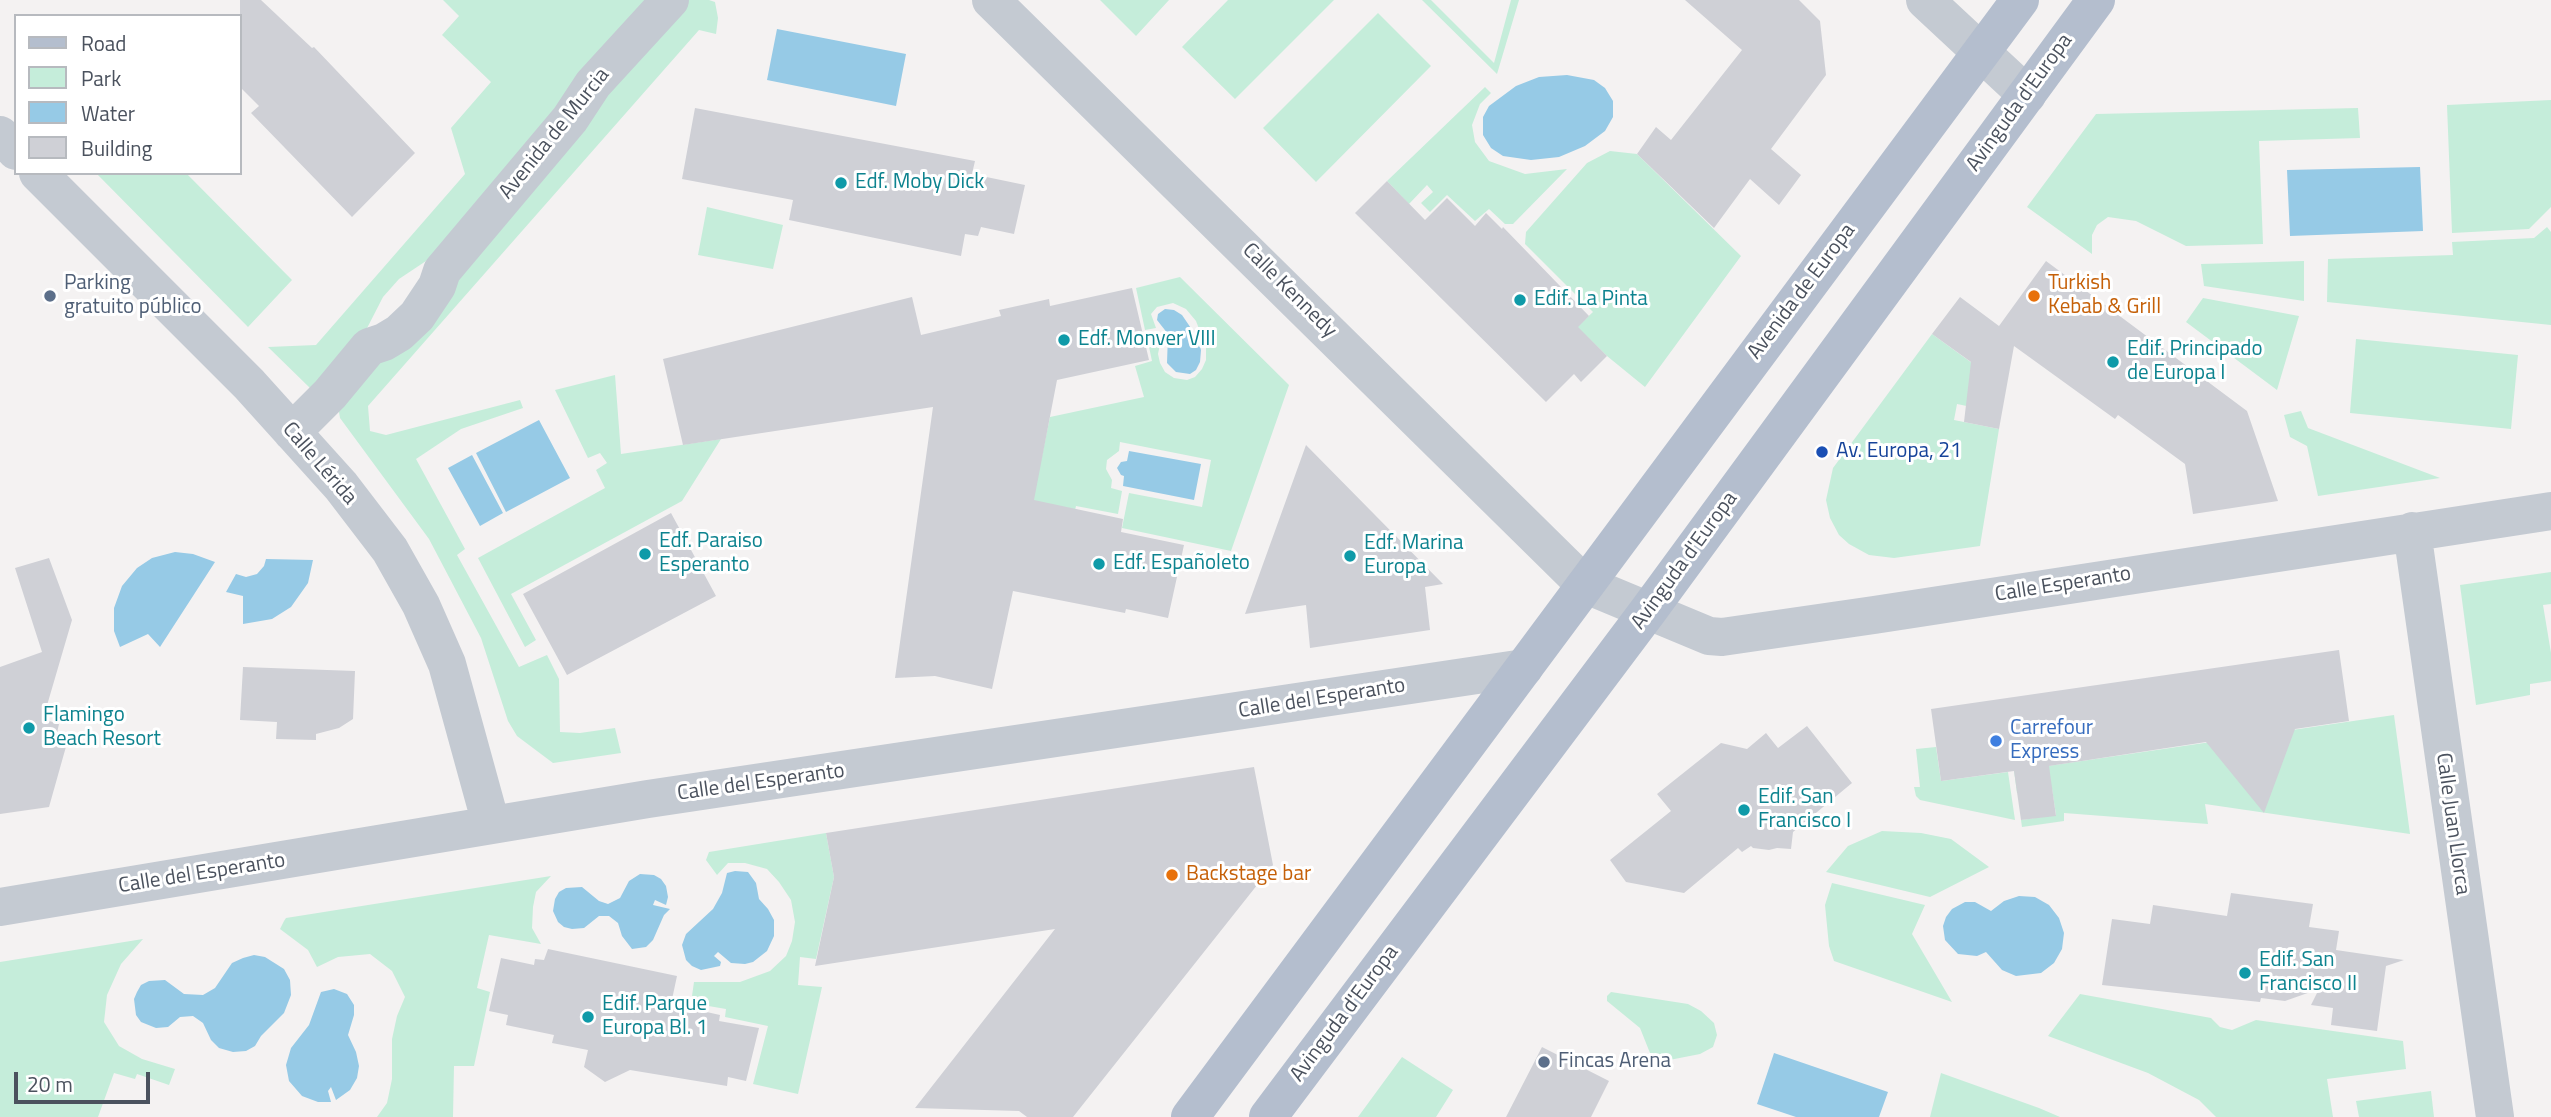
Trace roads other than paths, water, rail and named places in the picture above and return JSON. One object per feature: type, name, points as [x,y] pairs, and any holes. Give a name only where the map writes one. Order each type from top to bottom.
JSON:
[{"type":"main road","name":"Avenida de Europa","points":[[1584,584],[2020,0]]},
{"type":"main road","name":"Avinguda d'Europa","points":[[1268,1117],[1648,611],[2096,0]]},
{"type":"main road","points":[[1190,1117],[1584,584]]},
{"type":"street","name":"Avenida de Murcia","points":[[292,432],[330,394],[369,347],[399,333],[417,316],[438,286],[442,271],[570,119],[593,84],[670,0]]},
{"type":"street","name":"Calle Kennedy","points":[[991,0],[1584,584]]},
{"type":"street","points":[[1924,0],[2027,95]]},
{"type":"street","points":[[0,135],[14,149]]},
{"type":"street","name":"Calle Lérida","points":[[40,175],[248,384],[341,486],[390,550],[421,605],[446,664],[491,824]]},
{"type":"street","name":"Calle Esperanto","points":[[1584,584],[1709,636],[1721,637],[2551,511]]},
{"type":"street","name":"Calle Juan Llorca","points":[[2412,531],[2495,1117]]},
{"type":"street","name":"Calle del Esperanto","points":[[0,907],[491,824],[1524,668]]},
{"type":"water","points":[[777,29],[906,54],[896,106],[767,80]]},
{"type":"water","points":[[1567,75],[1594,80],[1605,88],[1613,101],[1613,117],[1605,131],[1585,146],[1559,157],[1531,160],[1503,156],[1491,148],[1483,135],[1483,117],[1489,106],[1516,86],[1539,77]]},
{"type":"water","points":[[2420,167],[2423,231],[2290,236],[2287,170]]},
{"type":"water","points":[[1165,309],[1182,315],[1197,337],[1201,350],[1200,362],[1190,374],[1176,372],[1167,363],[1168,334],[1157,320],[1158,314]]},
{"type":"water","points":[[539,420],[570,478],[506,512],[476,453]]},
{"type":"water","points":[[1129,451],[1201,464],[1194,500],[1123,486],[1124,476],[1117,468],[1121,462],[1127,461]]},
{"type":"water","points":[[472,455],[503,513],[480,526],[448,468]]},
{"type":"water","points":[[175,552],[193,554],[215,562],[160,647],[148,634],[120,647],[114,631],[114,608],[122,586],[137,568],[152,558]]},
{"type":"water","points":[[266,559],[313,560],[308,583],[291,607],[272,619],[243,624],[243,596],[226,592],[236,574],[246,577],[257,574]]},
{"type":"water","points":[[748,872],[756,883],[759,899],[774,920],[774,936],[767,951],[753,962],[731,963],[718,952],[714,956],[721,962],[720,966],[701,970],[686,960],[682,945],[686,934],[713,909],[722,893],[727,873]]},
{"type":"water","points":[[640,874],[654,875],[661,879],[666,886],[666,905],[655,900],[653,905],[670,909],[664,915],[653,940],[646,947],[632,949],[622,936],[618,923],[609,916],[599,916],[584,928],[572,929],[558,922],[553,911],[559,892],[566,888],[582,887],[599,901],[608,904],[620,898],[629,881]]},
{"type":"water","points":[[2019,896],[2035,897],[2049,905],[2059,918],[2064,933],[2062,949],[2054,963],[2041,973],[2016,976],[2002,970],[1986,952],[1977,956],[1958,954],[1945,940],[1943,926],[1952,909],[1965,902],[1975,902],[1991,911],[2004,901]]},
{"type":"water","points":[[254,955],[265,957],[284,969],[290,980],[291,995],[284,1013],[255,1046],[246,1051],[233,1052],[219,1048],[211,1040],[203,1023],[193,1016],[180,1017],[168,1027],[156,1028],[141,1022],[136,1015],[134,999],[141,985],[149,981],[165,980],[184,994],[203,995],[215,988],[232,963]]},
{"type":"water","points":[[334,989],[347,994],[354,1005],[348,1035],[359,1066],[357,1078],[350,1090],[336,1100],[331,1087],[328,1091],[331,1102],[318,1102],[302,1096],[289,1081],[286,1065],[291,1048],[309,1025],[321,992]]},
{"type":"water","points":[[1774,1053],[1888,1092],[1879,1117],[1796,1117],[1757,1104]]},
{"type":"place","name":"Edf. Moby Dick","points":[[841,183]]},
{"type":"place","name":"Parking gratuito público","points":[[50,296]]},
{"type":"place","name":"Turkish Kebab & Grill","points":[[2034,296]]},
{"type":"place","name":"Edif. La Pinta","points":[[1520,300]]},
{"type":"place","name":"Edf. Monver VIII","points":[[1064,340]]},
{"type":"place","name":"Edif. Principado de Europa I","points":[[2113,362]]},
{"type":"place","name":"Av. Europa, 21","points":[[1822,452]]},
{"type":"place","name":"Edf. Paraiso Esperanto","points":[[645,554]]},
{"type":"place","name":"Edf. Marina Europa","points":[[1350,556]]},
{"type":"place","name":"Edf. Españoleto","points":[[1099,564]]},
{"type":"place","name":"Flamingo Beach Resort","points":[[29,728]]},
{"type":"place","name":"Carrefour Express","points":[[1996,741]]},
{"type":"place","name":"Edif. San Francisco I","points":[[1744,810]]},
{"type":"place","name":"Backstage bar","points":[[1172,875]]},
{"type":"place","name":"Edif. San Francisco II","points":[[2245,973]]},
{"type":"place","name":"Edif. Parque Europa Bl. 1","points":[[588,1017]]},
{"type":"place","name":"Fincas Arena","points":[[1544,1062]]}]
